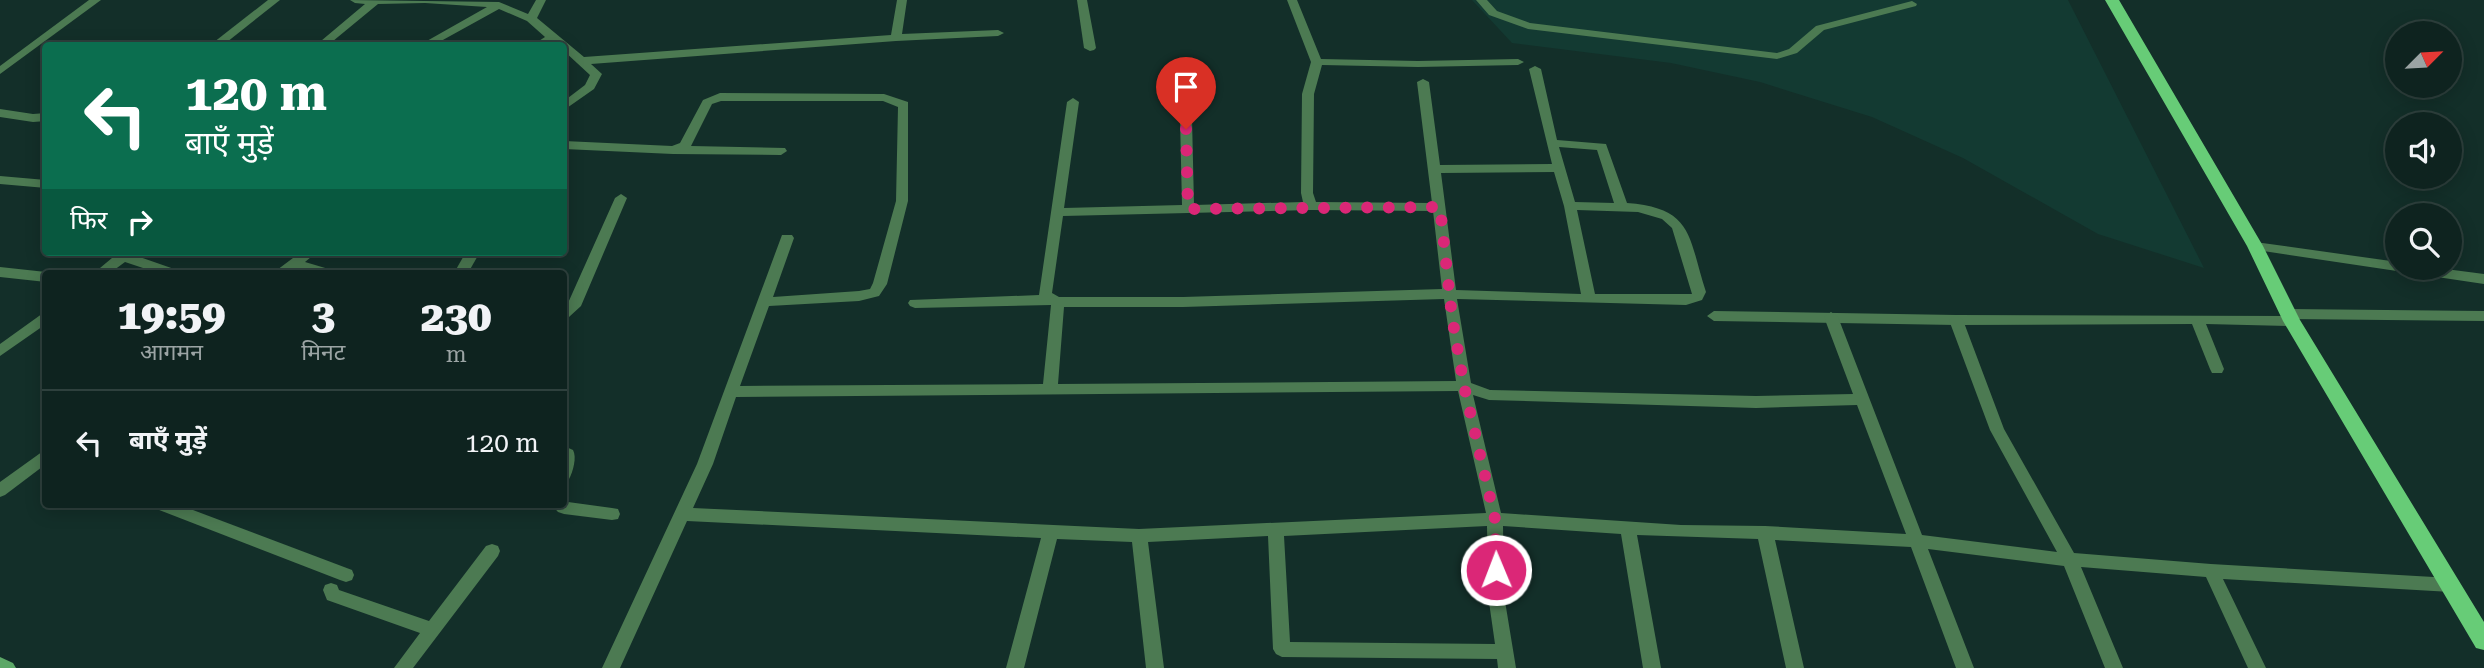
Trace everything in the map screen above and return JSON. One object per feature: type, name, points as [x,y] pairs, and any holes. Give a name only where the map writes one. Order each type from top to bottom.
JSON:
[{"type":"main road","points":[[2112,0],[2255,246],[2290,318],[2484,641]]},
{"type":"street","points":[[0,71],[96,0]]},
{"type":"street","points":[[219,42],[275,0]]},
{"type":"street","points":[[355,0],[426,0],[499,5],[531,19],[558,42]]},
{"type":"street","points":[[531,19],[541,0]]},
{"type":"street","points":[[896,38],[902,0]]},
{"type":"street","points":[[1082,0],[1090,48]]},
{"type":"street","points":[[1292,0],[1317,62],[1308,94],[1307,193],[1311,206]]},
{"type":"street","points":[[1480,0],[1493,13],[1528,26],[1777,56],[1799,49],[1811,32],[1819,28],[1912,4]]},
{"type":"street","points":[[325,42],[374,2]]},
{"type":"street","points":[[430,42],[499,5]]},
{"type":"street","points":[[581,61],[998,33]]},
{"type":"street","points":[[543,42],[552,37]]},
{"type":"street","points":[[567,49],[596,74],[590,87],[567,105]]},
{"type":"street","points":[[1317,62],[1518,62]]},
{"type":"street","points":[[1535,69],[1570,206],[1589,299]]},
{"type":"street","points":[[1185,75],[1188,209]]},
{"type":"street","points":[[1276,529],[1282,649],[1506,660],[1496,595],[1495,519],[1464,386],[1448,294],[1440,207],[1423,82]]},
{"type":"street","points":[[673,150],[689,142],[707,102],[712,99],[884,98],[904,105],[902,201],[880,284],[874,293],[764,302]]},
{"type":"street","points":[[1050,389],[1053,301],[1045,293],[1073,102]]},
{"type":"street","points":[[0,113],[42,117]]},
{"type":"street","points":[[1552,143],[1602,147],[1622,207]]},
{"type":"street","points":[[567,145],[781,151]]},
{"type":"street","points":[[1435,169],[1559,168]]},
{"type":"street","points":[[0,180],[42,184]]},
{"type":"street","points":[[567,312],[574,306],[621,198]]},
{"type":"street","points":[[1057,212],[1311,206],[1440,207]]},
{"type":"street","points":[[915,303],[1183,302],[1448,294],[1589,299],[1686,300],[1697,297],[1699,292],[1678,227],[1672,218],[1662,211],[1570,206]]},
{"type":"street","points":[[611,668],[705,464],[787,238]]},
{"type":"street","points":[[2255,246],[2484,279]]},
{"type":"street","points":[[105,270],[123,256]]},
{"type":"street","points":[[131,256],[165,270]]},
{"type":"street","points":[[285,270],[305,256]]},
{"type":"street","points":[[294,264],[316,270]]},
{"type":"street","points":[[0,272],[42,277]]},
{"type":"street","points":[[1714,316],[1956,320],[2484,316]]},
{"type":"street","points":[[1832,317],[1965,668]]},
{"type":"street","points":[[0,351],[42,319]]},
{"type":"street","points":[[2197,319],[2217,369]]},
{"type":"street","points":[[1956,320],[1997,430],[2069,559],[2114,668]]},
{"type":"street","points":[[731,392],[1464,386],[1489,395],[1756,402],[1862,399]]},
{"type":"street","points":[[0,491],[42,460]]},
{"type":"street","points":[[170,508],[346,575]]},
{"type":"street","points":[[564,508],[611,514]]},
{"type":"street","points":[[682,514],[1139,536],[1495,519],[1916,541],[2069,559],[2211,571],[2451,585]]},
{"type":"street","points":[[1628,528],[1652,668]]},
{"type":"street","points":[[1015,668],[1051,531]]},
{"type":"street","points":[[1765,533],[1795,668]]},
{"type":"street","points":[[1139,536],[1155,668]]},
{"type":"street","points":[[402,668],[492,551]]},
{"type":"street","points":[[2211,571],[2257,668]]},
{"type":"street","points":[[331,590],[333,595],[432,630]]},
{"type":"street","points":[[0,665],[7,668]]},
{"type":"shaded area","points":[[1472,0],[2068,0],[2204,268],[2098,234],[1963,158],[1872,117],[1760,82],[1671,63],[1512,43]]},
{"type":"route","points":[[1186,129],[1188,209],[1440,207],[1448,294],[1464,386],[1495,519],[1496,570]]}]
